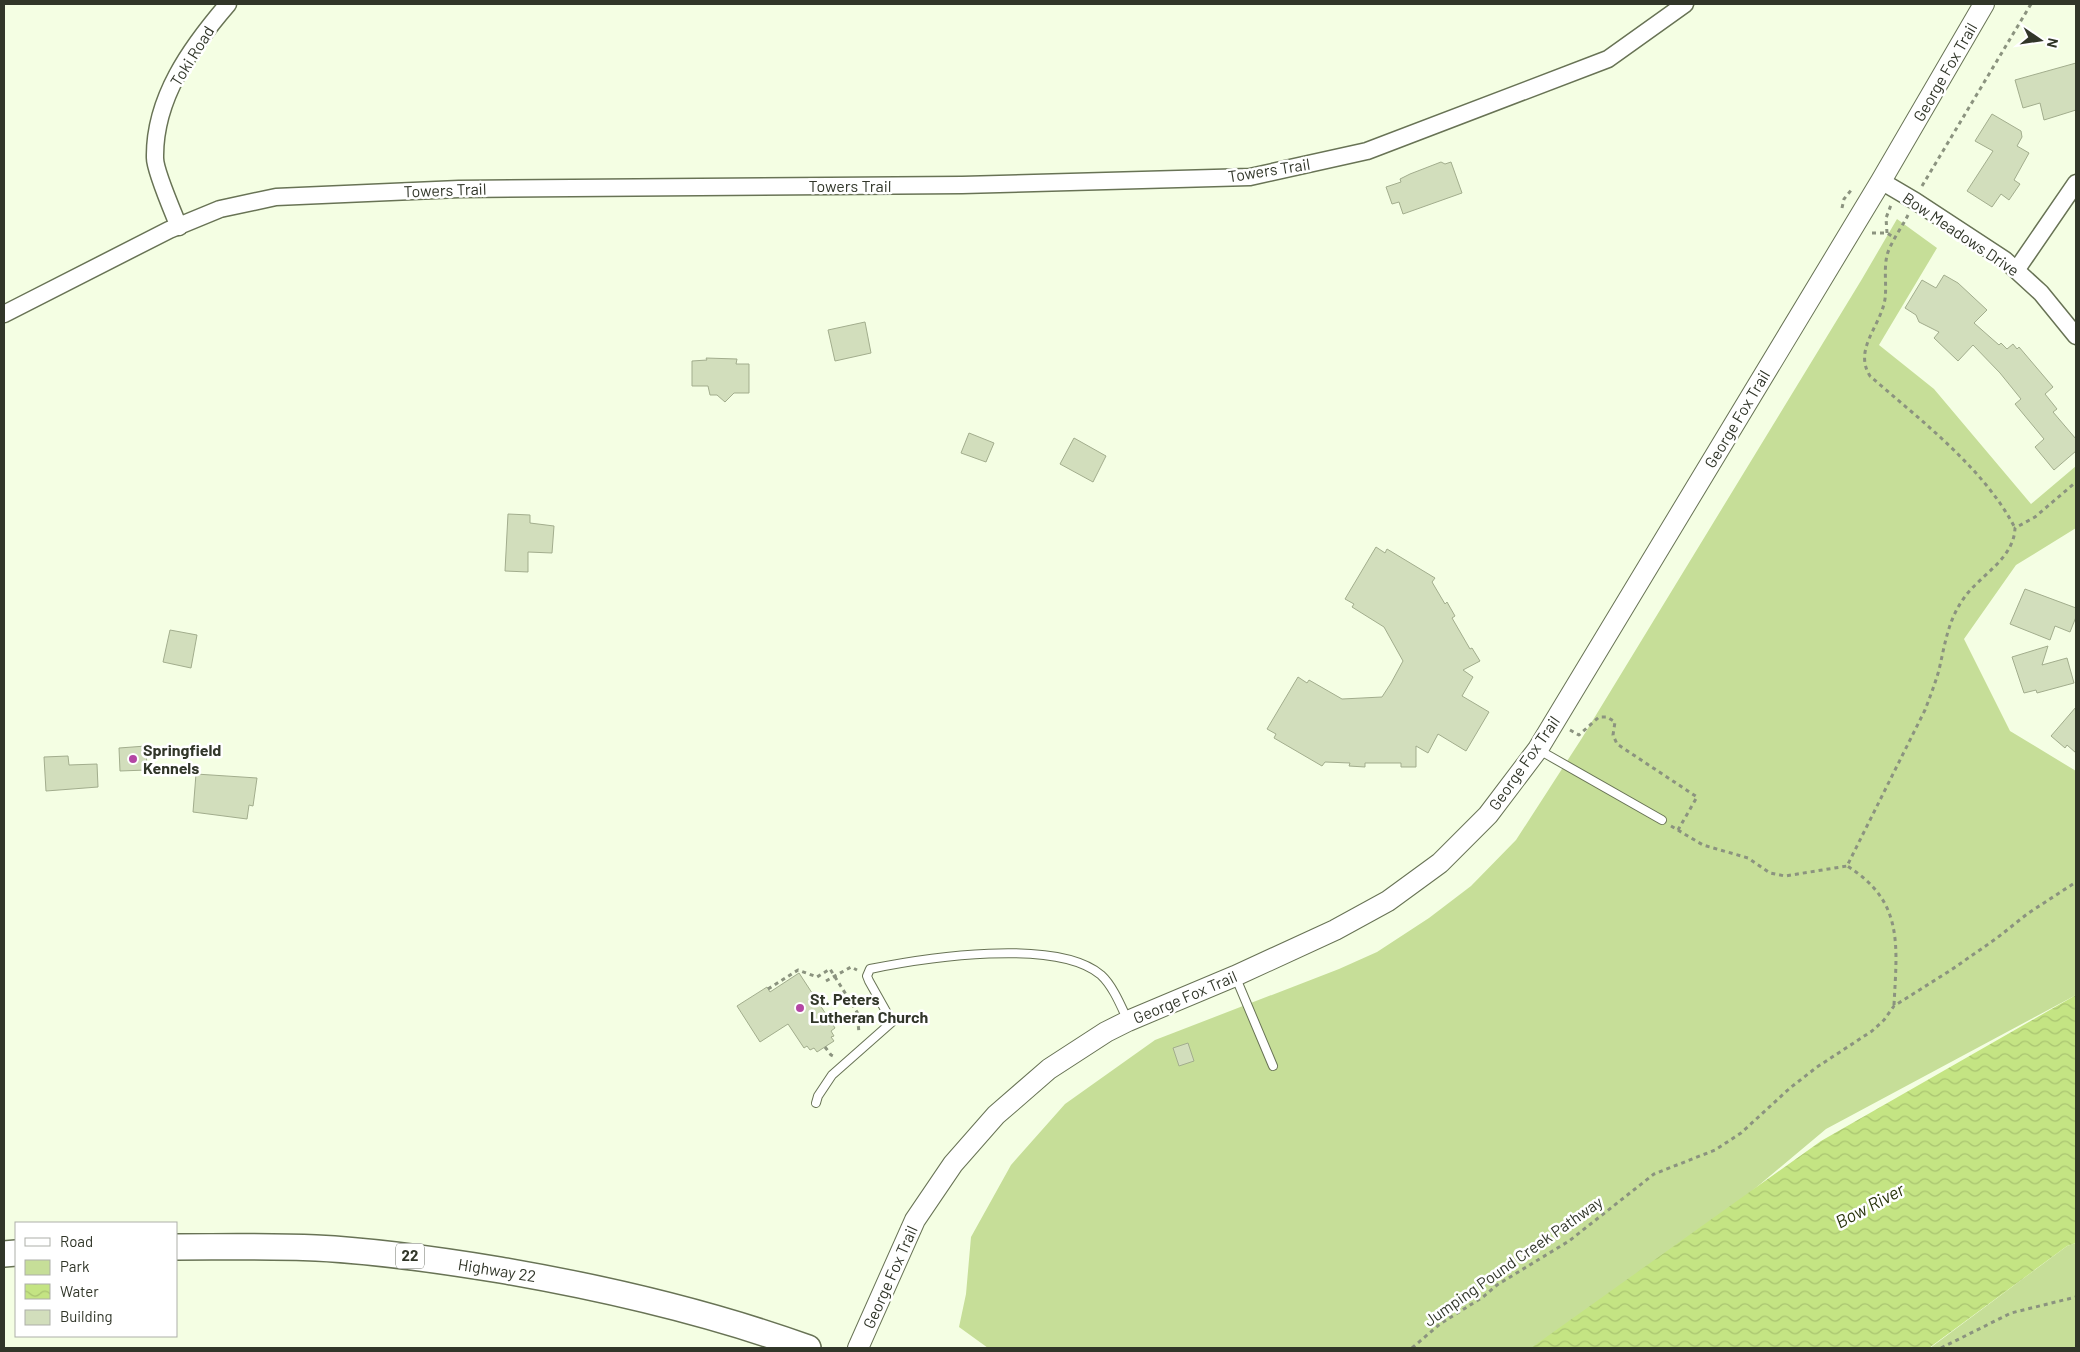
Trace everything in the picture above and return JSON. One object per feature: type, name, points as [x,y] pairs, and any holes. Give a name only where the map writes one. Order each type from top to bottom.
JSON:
[{"type":"main road","name":"Highway 22","points":[[178,1247],[317,1248],[405,1255],[482,1267],[577,1283],[722,1320],[808,1348]]},
{"type":"street","name":"Toki Road","points":[[179,227],[155,160],[160,112],[180,68],[211,24],[228,4]]},
{"type":"street","name":"Towers Trail","points":[[4,314],[179,227],[220,209],[276,197],[459,189],[962,185],[1250,176],[1367,151],[1608,59],[1685,4]]},
{"type":"street","name":"George Fox Trail","points":[[858,1348],[915,1220],[953,1164],[996,1115],[1049,1069],[1128,1020],[1235,976],[1335,930],[1388,901],[1440,863],[1488,815],[1538,749],[1881,181],[1984,4]]},
{"type":"street","name":"Bow Meadows Drive","points":[[1881,181],[1991,250],[2016,269],[2040,293],[2076,336]]},
{"type":"street","points":[[2016,269],[2076,183]]},
{"type":"lane","points":[[1538,749],[1662,820]]},
{"type":"lane","points":[[816,1103],[818,1096],[832,1075],[892,1022],[867,976],[870,969],[900,963],[1004,952],[1038,954],[1078,963],[1101,975],[1119,1000],[1128,1020]]},
{"type":"lane","points":[[1235,976],[1274,1066]]},
{"type":"path","points":[[1922,185],[2030,4]]},
{"type":"path","points":[[1847,866],[1925,710],[1934,686],[1946,633],[1955,613],[1974,586],[2006,553],[2016,528],[1993,492],[1956,454],[1870,376],[1865,368],[1864,354],[1866,344],[1884,306],[1886,261],[1895,238],[1907,217]]},
{"type":"path","points":[[1887,233],[1895,238]]},
{"type":"path","points":[[2016,528],[2035,516],[2076,482]]},
{"type":"path","points":[[1554,722],[1579,735],[1599,717],[1607,716],[1615,722],[1613,735],[1616,744],[1697,797],[1678,830]]},
{"type":"path","points":[[1662,820],[1703,845],[1748,858],[1770,873],[1785,876],[1847,866],[1874,886],[1892,915],[1895,944],[1894,1006]]},
{"type":"path","name":"Jumping Pound Creek Pathway","points":[[1412,1348],[1440,1324],[1483,1298],[1497,1285],[1568,1242],[1654,1174],[1715,1150],[1741,1134],[1790,1088],[1817,1067],[1872,1031],[1884,1020],[1894,1006],[1951,970],[1997,938],[2027,914],[2076,882]]},
{"type":"path","points":[[826,981],[851,967],[867,976]]},
{"type":"path","points":[[768,989],[798,970],[817,977],[830,969],[857,1012],[860,1022],[857,1041]]},
{"type":"path","points":[[825,1047],[831,1055],[838,1058]]},
{"type":"path","points":[[1941,1348],[2011,1313],[2076,1296]]},
{"type":"green space","points":[[1897,219],[1937,248],[1879,345],[1934,389],[2031,504],[2076,466],[2076,528],[2016,565],[1964,639],[2010,731],[2076,771],[2076,995],[1826,1129],[1604,1315],[1552,1348],[988,1348],[959,1327],[966,1294],[971,1237],[1011,1165],[1065,1104],[1155,1040],[1339,969],[1377,952],[1429,918],[1471,886],[1516,840],[1582,738]]},
{"type":"green space","points":[[2076,1243],[2076,1348],[1930,1348],[2067,1246]]},
{"type":"water","name":"Bow River","points":[[2076,995],[2076,1243],[2067,1246],[1929,1348],[1531,1348],[1821,1141]]},
{"type":"building","points":[[2076,63],[2076,110],[2044,120],[2040,103],[2023,108],[2015,80]]},
{"type":"building","points":[[1992,114],[2021,131],[2022,137],[2017,146],[2029,153],[2014,180],[2020,184],[2009,200],[2001,194],[1992,207],[1967,191],[1993,151],[1975,141]]},
{"type":"building","points":[[1441,162],[1445,164],[1451,162],[1462,193],[1403,214],[1399,202],[1392,204],[1386,187],[1401,182],[1400,179],[1410,174]]},
{"type":"building","points":[[1944,275],[1958,283],[1987,310],[1974,323],[1999,345],[2001,343],[2007,349],[2013,344],[2017,349],[2019,347],[2053,387],[2045,394],[2057,409],[2053,412],[2076,439],[2076,451],[2054,470],[2035,447],[2044,439],[2015,404],[2021,399],[2000,373],[1973,345],[1958,361],[1934,338],[1939,332],[1919,322],[1916,315],[1905,308],[1922,280],[1936,288]]},
{"type":"building","points":[[865,322],[871,353],[835,361],[828,330]]},
{"type":"building","points":[[706,358],[737,359],[736,364],[749,364],[749,393],[734,393],[725,402],[717,395],[710,395],[708,386],[692,386],[692,361],[707,360]]},
{"type":"building","points":[[969,433],[994,443],[986,462],[961,453]]},
{"type":"building","points":[[1074,438],[1106,456],[1093,482],[1060,464]]},
{"type":"building","points":[[508,514],[530,515],[530,523],[554,526],[552,553],[528,552],[528,572],[505,571]]},
{"type":"building","points":[[1376,547],[1385,553],[1387,549],[1435,578],[1432,582],[1445,604],[1447,602],[1455,616],[1452,618],[1470,649],[1472,648],[1480,661],[1463,670],[1473,677],[1462,696],[1489,712],[1466,751],[1438,734],[1428,753],[1416,746],[1416,767],[1401,767],[1401,763],[1365,763],[1365,767],[1349,766],[1350,763],[1325,762],[1322,766],[1274,738],[1276,734],[1267,729],[1298,677],[1307,683],[1309,680],[1342,699],[1382,697],[1391,683],[1403,661],[1384,627],[1352,607],[1354,604],[1345,599]]},
{"type":"building","points":[[2025,589],[2076,608],[2076,617],[2070,632],[2055,626],[2050,640],[2010,624]]},
{"type":"building","points":[[170,630],[197,635],[191,668],[163,662]]},
{"type":"building","points":[[2048,646],[2042,665],[2067,658],[2074,683],[2037,693],[2036,690],[2024,693],[2012,657]]},
{"type":"building","points":[[2076,707],[2076,753],[2067,745],[2065,748],[2051,736]]},
{"type":"building","name":"Springfield Kennels","points":[[146,746],[147,770],[120,771],[119,748]]},
{"type":"building","points":[[68,756],[69,765],[97,764],[98,787],[46,791],[44,757]]},
{"type":"building","points":[[196,774],[257,778],[253,806],[249,805],[247,819],[193,812]]},
{"type":"building","name":"St. Peters Lutheran Church","points":[[799,973],[835,1028],[831,1031],[834,1036],[831,1037],[834,1041],[817,1052],[814,1048],[810,1050],[807,1046],[804,1048],[788,1024],[760,1042],[737,1006],[767,987],[770,992]]},
{"type":"building","points":[[1188,1043],[1194,1061],[1179,1066],[1173,1048]]},
{"type":"place","name":"Springfield Kennels","points":[[133,759]]},
{"type":"place","name":"St. Peters Lutheran Church","points":[[800,1008]]}]
